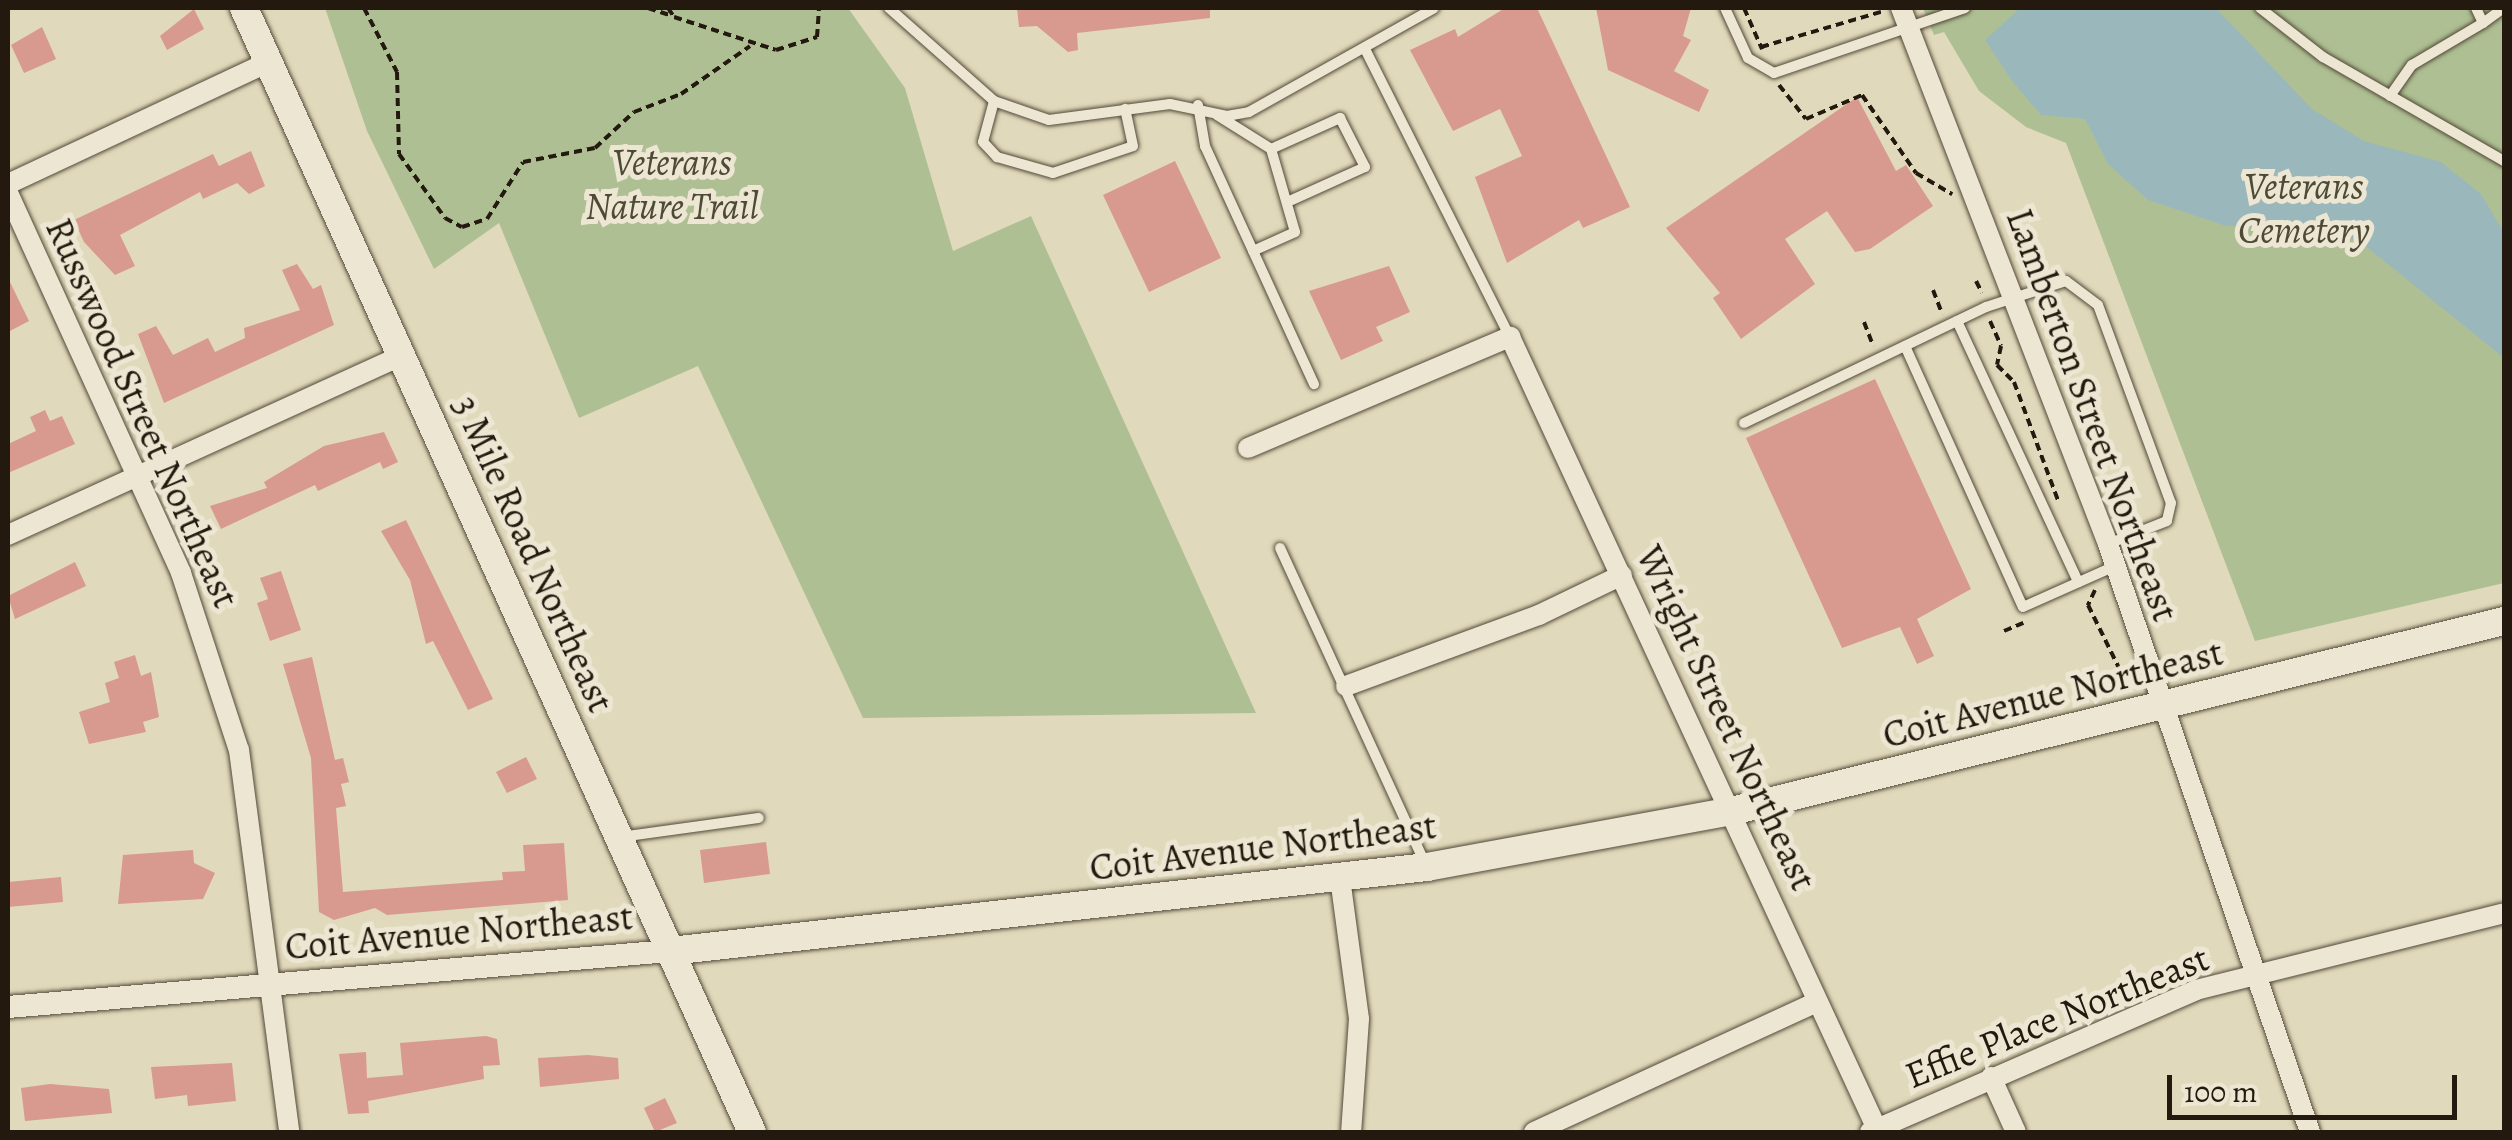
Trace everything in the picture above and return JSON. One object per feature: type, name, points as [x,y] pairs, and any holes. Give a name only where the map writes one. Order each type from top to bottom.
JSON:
[{"type":"main road","name":"3 Mile Road Northeast","points":[[244,8],[752,1132]]},
{"type":"main road","name":"Coit Avenue Northeast","points":[[670,952],[1427,867],[1732,811],[2504,621]]},
{"type":"street","name":"Lamberton Street Northeast","points":[[1892,10],[1908,28],[2108,544],[2159,707],[2310,1132]]},
{"type":"street","points":[[8,184],[268,62]]},
{"type":"street","name":"Russwood Street Northeast","points":[[8,194],[181,574],[239,750],[264,900],[264,987],[289,1132]]},
{"type":"street","points":[[1248,448],[1510,336]]},
{"type":"street","name":"Wright Street Northeast","points":[[1510,336],[1732,811],[1873,1131]]},
{"type":"street","points":[[8,534],[403,355]]},
{"type":"street","points":[[1346,686],[1539,615],[1622,574]]},
{"type":"street","points":[[1340,878],[1358,1019],[1351,1132]]},
{"type":"street","name":"Effie Place Northeast","points":[[1873,1131],[1991,1076],[2196,990],[2253,979],[2504,913]]},
{"type":"street","name":"Coit Avenue Northeast","points":[[8,1007],[670,952]]},
{"type":"street","points":[[1534,1132],[1816,1002]]},
{"type":"street","points":[[1991,1076],[2016,1132]]},
{"type":"lane","points":[[889,8],[994,101],[1050,120],[1126,109],[1198,105],[1271,149],[1292,200],[1296,232],[1253,252]]},
{"type":"lane","points":[[1216,114],[1264,106],[1366,51],[1434,8]]},
{"type":"lane","points":[[1726,8],[1748,58],[1774,73],[1965,8]]},
{"type":"lane","points":[[2260,8],[2390,96],[2504,161]]},
{"type":"lane","points":[[2476,8],[2483,24]]},
{"type":"lane","points":[[2390,96],[2412,64],[2504,8]]},
{"type":"lane","points":[[1366,51],[1510,336]]},
{"type":"lane","points":[[994,101],[983,142],[997,157],[1053,173],[1133,146],[1126,109]]},
{"type":"lane","points":[[1198,105],[1205,146],[1314,384]]},
{"type":"lane","points":[[1271,149],[1340,118],[1364,167],[1292,200]]},
{"type":"lane","points":[[1744,423],[1986,307],[2066,281],[2102,312],[2172,510],[2162,524],[2108,544]]},
{"type":"lane","points":[[1952,323],[2084,580]]},
{"type":"lane","points":[[1905,346],[2023,607],[2115,566]]},
{"type":"lane","points":[[1280,548],[1427,867]]},
{"type":"lane","points":[[618,836],[759,818]]},
{"type":"path","points":[[364,8],[397,72],[399,154],[445,218],[462,227],[487,219],[524,162],[596,148],[634,112],[681,94],[750,46]]},
{"type":"path","points":[[648,8],[750,46],[788,49],[812,41],[822,23],[819,8]]},
{"type":"path","points":[[668,8],[674,18]]},
{"type":"path","points":[[1744,8],[1792,110],[1806,119],[1862,95],[1916,173],[1956,195]]},
{"type":"path","points":[[1761,47],[1892,10]]},
{"type":"path","points":[[1976,281],[2001,346],[1997,365],[2014,382],[2062,511]]},
{"type":"path","points":[[1933,290],[1952,323]]},
{"type":"path","points":[[1864,322],[1879,358]]},
{"type":"path","points":[[2084,580],[2095,590],[2088,604],[2123,676]]},
{"type":"green space","name":"Veterans Nature Trail","points":[[325,8],[848,8],[905,88],[953,251],[1031,216],[1256,713],[863,718],[698,366],[579,418],[499,223],[434,269],[367,131]]},
{"type":"green space","name":"Veterans Cemetery","points":[[1923,8],[2504,8],[2504,583],[2255,641],[2066,143],[2026,127],[1979,91],[1944,32],[1934,35]]},
{"type":"water","points":[[2020,8],[2216,8],[2312,109],[2364,141],[2441,162],[2481,194],[2504,233],[2504,358],[2358,240],[2223,225],[2148,200],[2108,164],[2085,119],[2041,115],[2012,81],[1985,40]]},
{"type":"building","points":[[1017,8],[1210,8],[1210,18],[1077,33],[1078,50],[1068,52],[1037,26],[1019,27]]},
{"type":"building","points":[[1505,8],[1537,8],[1630,207],[1583,228],[1579,220],[1507,263],[1475,177],[1522,156],[1500,109],[1453,131],[1410,50],[1455,29],[1458,37]]},
{"type":"building","points":[[1596,8],[1691,8],[1683,36],[1691,40],[1674,71],[1709,90],[1699,112],[1608,70]]},
{"type":"building","points":[[194,9],[204,29],[167,50],[160,36]]},
{"type":"building","points":[[42,27],[56,59],[24,73],[11,45]]},
{"type":"building","points":[[1857,97],[1896,171],[1906,165],[1933,206],[1870,249],[1855,252],[1827,211],[1785,239],[1815,284],[1741,339],[1713,298],[1720,293],[1666,228]]},
{"type":"building","points":[[251,151],[265,186],[249,194],[237,183],[203,199],[200,192],[120,235],[135,266],[115,275],[84,242],[74,220],[213,154],[219,166]]},
{"type":"building","points":[[1175,161],[1221,258],[1149,292],[1103,195]]},
{"type":"building","points":[[297,264],[313,289],[321,285],[334,325],[164,403],[138,334],[156,326],[173,355],[208,338],[215,352],[245,338],[244,328],[300,310],[282,270]]},
{"type":"building","points":[[1389,266],[1410,312],[1376,327],[1383,341],[1341,360],[1309,291]]},
{"type":"building","points":[[8,278],[29,321],[8,332]]},
{"type":"building","points":[[1875,379],[1971,589],[1917,619],[1934,656],[1917,664],[1900,627],[1842,648],[1746,438]]},
{"type":"building","points":[[45,410],[50,421],[62,416],[75,444],[8,473],[8,444],[36,431],[30,417]]},
{"type":"building","points":[[384,432],[398,462],[383,469],[380,462],[318,491],[315,485],[221,529],[210,506],[267,488],[264,482],[324,446]]},
{"type":"building","points":[[406,520],[493,699],[468,710],[433,641],[426,644],[410,580],[381,531]]},
{"type":"building","points":[[75,562],[86,586],[15,619],[8,596]]},
{"type":"building","points":[[281,571],[301,630],[270,641],[257,603],[268,599],[260,578]]},
{"type":"building","points":[[135,655],[141,676],[151,672],[159,717],[143,722],[146,732],[89,744],[79,712],[110,702],[105,683],[119,678],[114,662]]},
{"type":"building","points":[[312,657],[335,760],[343,758],[349,782],[341,784],[346,806],[336,808],[343,892],[503,880],[502,872],[525,871],[523,845],[564,843],[568,900],[387,915],[375,908],[334,920],[319,912],[311,758],[283,664]]},
{"type":"building","points":[[526,757],[537,779],[507,793],[496,772]]},
{"type":"building","points":[[766,842],[770,874],[704,883],[700,850]]},
{"type":"building","points":[[193,850],[194,863],[215,873],[203,899],[118,904],[123,855]]},
{"type":"building","points":[[61,877],[63,902],[8,907],[8,882]]},
{"type":"building","points":[[486,1036],[497,1039],[500,1065],[483,1066],[484,1079],[368,1101],[369,1113],[348,1114],[339,1054],[366,1052],[367,1078],[403,1075],[400,1043]]},
{"type":"building","points":[[538,1058],[618,1058],[619,1079],[540,1087]]},
{"type":"building","points":[[232,1063],[236,1101],[188,1106],[187,1095],[155,1099],[151,1067]]},
{"type":"building","points":[[50,1084],[109,1089],[112,1113],[25,1121],[21,1088]]},
{"type":"building","points":[[665,1098],[677,1123],[655,1132],[644,1108]]}]
